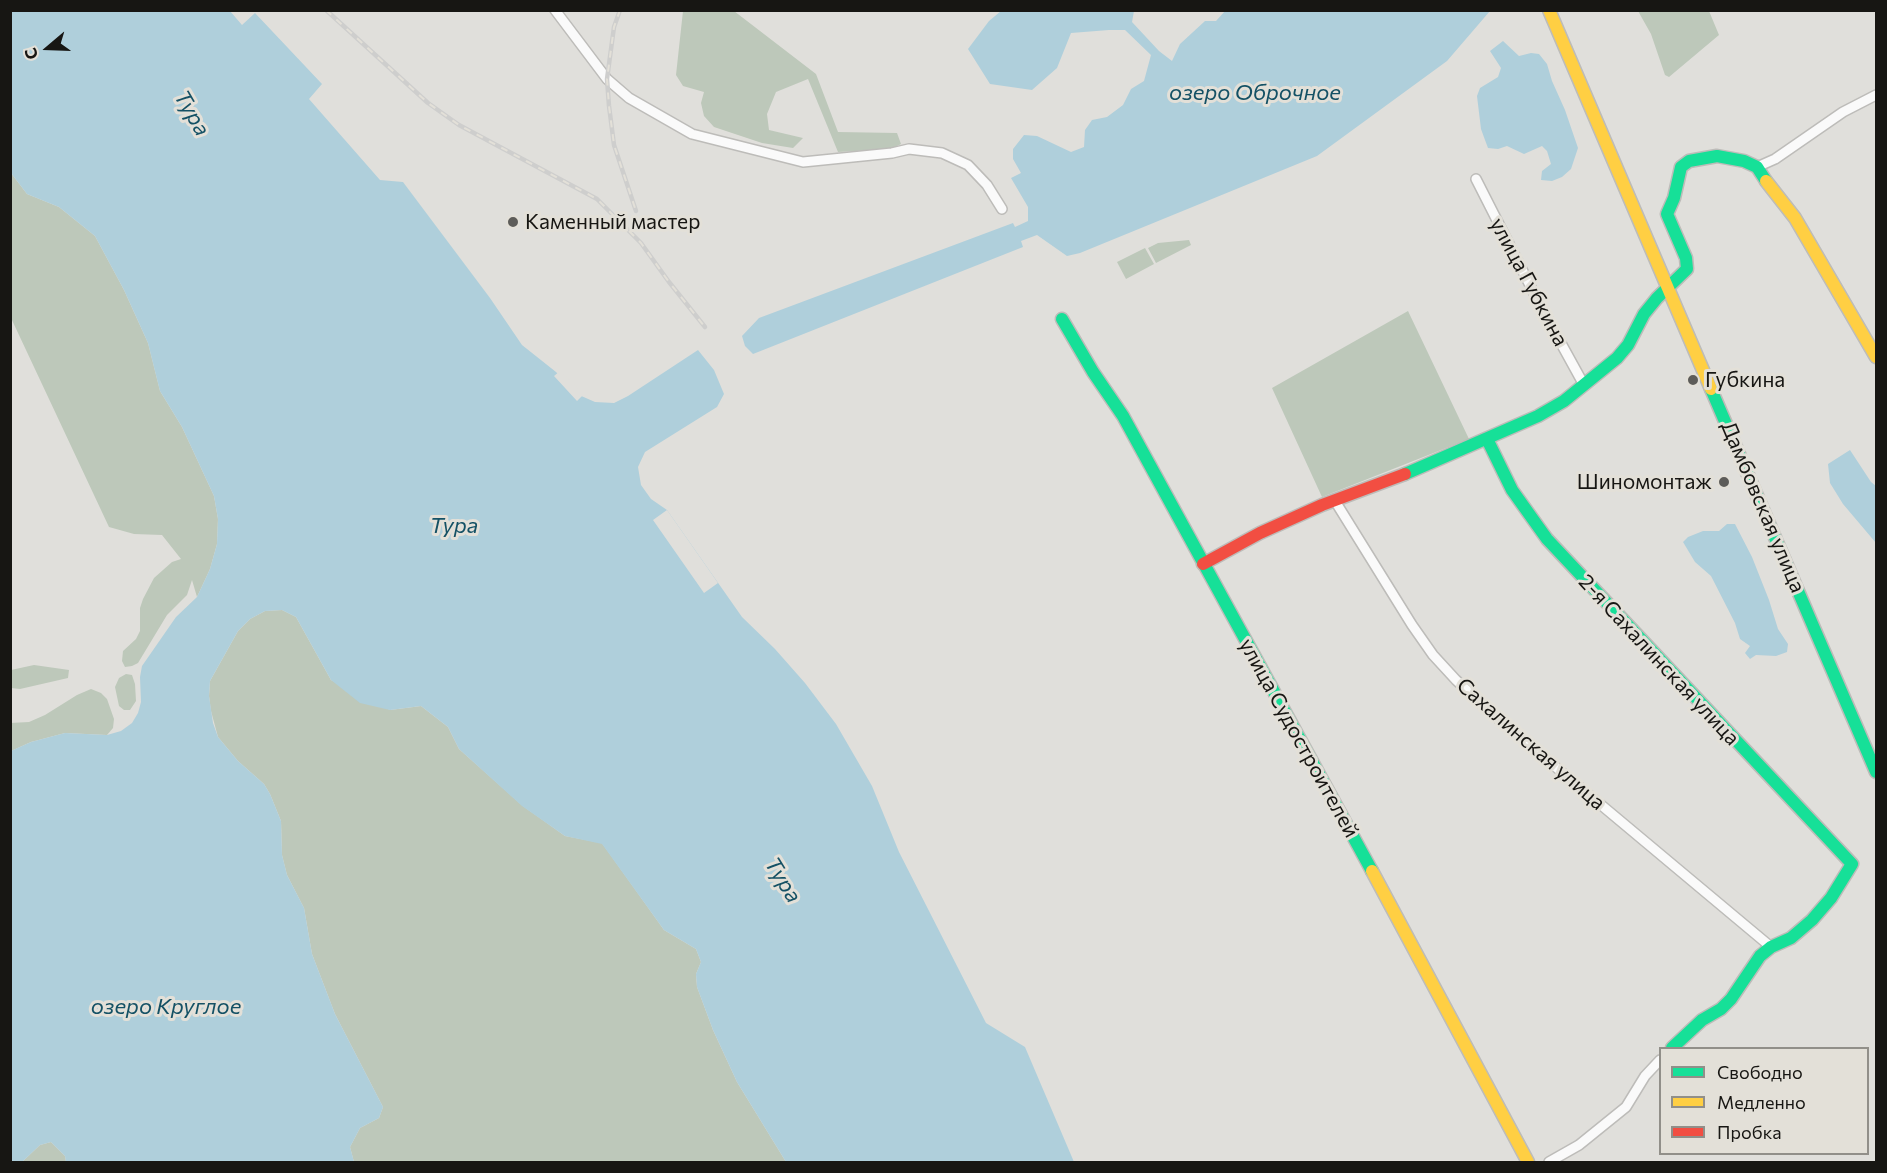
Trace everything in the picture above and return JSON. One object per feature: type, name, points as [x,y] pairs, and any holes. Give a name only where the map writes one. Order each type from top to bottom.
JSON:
[{"type":"street","points":[[555,10],[607,78],[629,98],[692,134],[802,162],[892,153],[909,148],[942,153],[968,165],[987,185],[1002,209]]},
{"type":"street","name":"Дамбовская улица","points":[[1549,10],[1876,772]]},
{"type":"street","points":[[1757,167],[1775,159],[1844,112],[1876,95]]},
{"type":"street","points":[[1203,564],[1260,533],[1322,505],[1539,416],[1564,401],[1584,385],[1623,351],[1644,314],[1667,286],[1687,269],[1688,264],[1667,214],[1674,198],[1681,167],[1689,161],[1717,156],[1744,161],[1757,167],[1762,177],[1795,218],[1876,357]]},
{"type":"street","name":"улица Губкина","points":[[1476,179],[1541,307],[1584,385]]},
{"type":"street","name":"улица Судостроителей","points":[[1062,319],[1093,372],[1123,416],[1350,830],[1528,1162]]},
{"type":"street","name":"2-я Сахалинская улица","points":[[1487,439],[1512,490],[1547,539],[1852,864],[1831,898],[1812,920],[1791,938],[1771,947]]},
{"type":"street","name":"Сахалинская улица","points":[[1335,501],[1412,625],[1433,655],[1456,680],[1496,717],[1771,947]]},
{"type":"street","points":[[1673,1047],[1702,1020],[1721,1009],[1742,984],[1760,956],[1771,947]]},
{"type":"street","points":[[1549,1162],[1579,1145],[1626,1107],[1645,1076],[1659,1061]]},
{"type":"green space","points":[[683,11],[734,11],[816,74],[838,132],[897,133],[901,144],[891,149],[838,152],[808,79],[776,92],[767,114],[769,130],[803,138],[793,148],[762,143],[714,127],[704,116],[701,103],[704,92],[683,86],[676,75]]},
{"type":"green space","points":[[1638,11],[1709,11],[1719,35],[1669,77],[1665,75],[1651,34]]},
{"type":"green space","points":[[11,173],[27,194],[59,207],[95,236],[124,290],[148,343],[160,391],[182,427],[214,496],[218,519],[217,544],[210,569],[197,597],[192,580],[187,595],[167,615],[138,663],[132,666],[125,667],[122,661],[123,651],[136,639],[140,631],[140,608],[143,599],[154,578],[172,562],[181,559],[162,535],[134,534],[109,527],[11,318]]},
{"type":"green space","points":[[1189,240],[1191,245],[1156,263],[1148,248],[1158,243]]},
{"type":"green space","points":[[1145,248],[1154,264],[1126,279],[1117,262]]},
{"type":"green space","points":[[1408,311],[1469,439],[1322,497],[1272,388]]},
{"type":"green space","points":[[282,610],[296,617],[331,680],[390,710],[421,706],[448,727],[459,749],[523,806],[565,836],[602,843],[664,930],[696,949],[701,962],[696,974],[697,987],[713,1030],[737,1082],[786,1162],[354,1162],[350,1147],[360,1128],[379,1118],[383,1107],[335,1014],[312,954],[304,908],[287,875],[282,855],[281,821],[270,794],[264,784],[238,761],[218,737],[209,696],[210,681],[238,631],[250,619],[265,611]]},
{"type":"green space","points":[[34,665],[69,670],[68,678],[20,689],[11,688],[11,670]]},
{"type":"green space","points":[[126,674],[132,675],[135,684],[136,701],[130,710],[124,710],[119,706],[115,687],[119,678]]},
{"type":"green space","points":[[91,689],[101,693],[107,699],[114,719],[113,728],[107,735],[65,733],[31,742],[11,751],[10,723],[29,722]]},
{"type":"green space","points":[[51,1142],[65,1156],[66,1162],[22,1162],[40,1145]]},
{"type":"water","name":"Тура","points":[[11,11],[230,11],[242,25],[255,13],[322,84],[309,99],[380,180],[403,182],[490,298],[522,345],[556,372],[579,395],[595,402],[614,403],[698,350],[714,370],[724,394],[717,407],[645,452],[638,467],[641,485],[651,499],[667,510],[742,617],[805,683],[836,724],[872,786],[899,852],[986,1023],[1025,1047],[1074,1162],[786,1162],[737,1082],[713,1030],[697,987],[696,974],[701,962],[696,949],[664,930],[602,844],[565,836],[522,806],[459,749],[448,727],[421,706],[390,710],[360,703],[331,680],[296,617],[282,610],[265,611],[250,619],[238,631],[210,681],[209,696],[213,723],[218,737],[238,761],[264,784],[270,794],[281,821],[282,855],[287,875],[304,908],[312,954],[335,1014],[383,1107],[379,1118],[360,1128],[350,1147],[354,1162],[66,1162],[65,1156],[51,1142],[40,1145],[22,1162],[11,1162],[11,751],[31,742],[65,733],[107,735],[121,731],[132,723],[141,702],[142,666],[176,617],[197,597],[210,569],[217,544],[218,519],[214,496],[182,427],[160,391],[148,343],[124,290],[95,236],[59,207],[27,194],[11,173]]},
{"type":"water","name":"озеро Оброчное","points":[[1001,11],[1134,11],[1132,22],[1159,51],[1172,61],[1180,44],[1205,21],[1216,21],[1225,11],[1490,11],[1447,61],[1317,156],[1080,253],[1067,256],[1037,235],[1021,241],[1023,247],[753,354],[745,346],[742,336],[759,318],[1013,223],[1015,227],[1028,221],[1028,207],[1011,178],[1021,173],[1013,159],[1013,149],[1024,135],[1037,136],[1071,152],[1084,147],[1085,130],[1092,120],[1107,117],[1123,105],[1131,89],[1144,81],[1151,55],[1125,30],[1109,30],[1071,33],[1057,68],[1032,90],[990,84],[968,49],[989,21]]},
{"type":"water","points":[[1503,41],[1519,56],[1539,54],[1547,64],[1565,110],[1578,148],[1571,169],[1562,177],[1552,181],[1541,180],[1542,171],[1551,164],[1547,151],[1542,146],[1524,154],[1507,146],[1498,149],[1488,148],[1481,129],[1477,96],[1480,88],[1498,77],[1501,68],[1490,51]]},
{"type":"water","points":[[1850,450],[1876,486],[1876,543],[1843,504],[1830,483],[1828,464]]},
{"type":"water","points":[[1727,524],[1735,524],[1752,557],[1778,629],[1788,644],[1787,652],[1776,656],[1756,655],[1750,659],[1745,653],[1750,646],[1740,639],[1735,623],[1711,576],[1695,562],[1683,542],[1688,537],[1703,531],[1719,531]]},
{"type":"pier","points":[[560,371],[584,394],[577,401],[554,376]]},
{"type":"pier","points":[[667,510],[718,583],[704,593],[653,520]]},
{"type":"railway","points":[[326,10],[428,103],[459,125],[597,199],[641,243],[705,327]]},
{"type":"railway","points":[[620,10],[614,27],[607,79],[609,106],[614,145],[636,211]]},
{"type":"traffic: fast","points":[[1405,474],[1538,416],[1564,401],[1617,358],[1628,345],[1644,314],[1687,269],[1686,258],[1667,214],[1674,198],[1681,167],[1689,161],[1717,156],[1744,161],[1757,167],[1766,181]]},
{"type":"traffic: fast","points":[[1062,319],[1093,372],[1123,416],[1372,871]]},
{"type":"traffic: fast","points":[[1711,389],[1876,772]]},
{"type":"traffic: fast","points":[[1487,439],[1512,490],[1547,539],[1852,864],[1831,898],[1812,920],[1791,938],[1771,947],[1760,956],[1731,999],[1721,1009],[1702,1020],[1673,1047]]},
{"type":"traffic: slow","points":[[1549,10],[1711,389]]},
{"type":"traffic: slow","points":[[1766,181],[1795,218],[1876,357]]},
{"type":"traffic: slow","points":[[1372,871],[1528,1162]]},
{"type":"traffic: jam","points":[[1203,564],[1260,533],[1322,505],[1405,474]]},
{"type":"place","name":"Каменный мастер","points":[[513,222]]},
{"type":"place","name":"Губкина","points":[[1693,380]]},
{"type":"place","name":"Шиномонтаж","points":[[1724,482]]},
{"type":"water label","name":"озеро Круглое","points":[[166,1007]]}]
